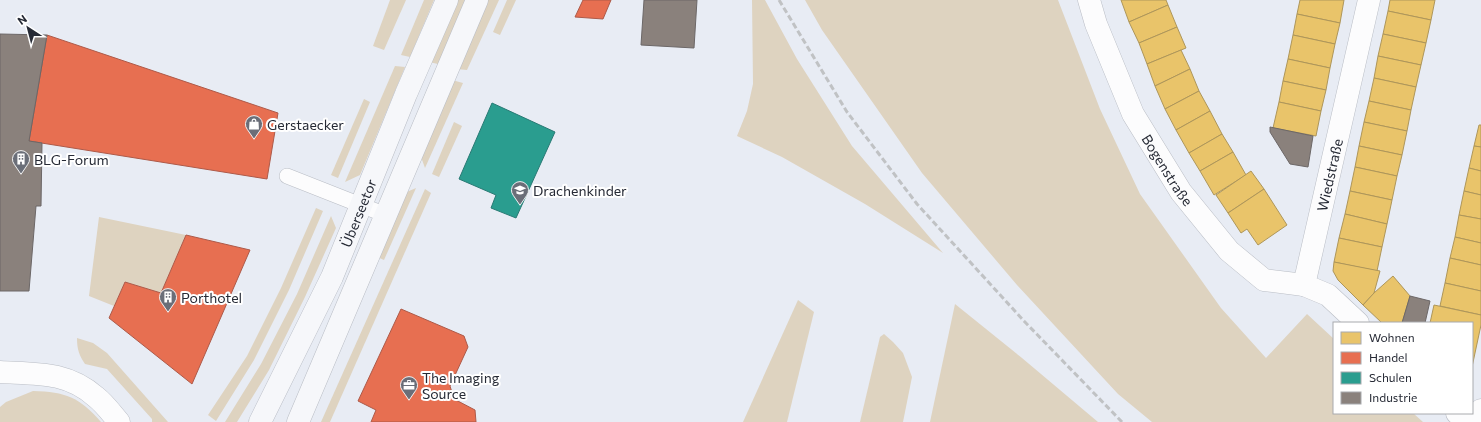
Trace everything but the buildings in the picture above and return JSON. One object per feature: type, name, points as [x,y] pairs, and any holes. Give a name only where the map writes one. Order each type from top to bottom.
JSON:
[{"type":"street","name":"Überseetor","points":[[260,422],[332,277],[406,94],[447,0]]},
{"type":"street","name":"Überseetor","points":[[298,422],[477,0]]},
{"type":"street","name":"Bogenstraße","points":[[1089,0],[1096,24],[1133,114],[1181,192],[1229,251],[1264,280],[1304,285]]},
{"type":"street","name":"Wiedstraße","points":[[1304,285],[1369,0]]},
{"type":"street","points":[[1304,285],[1328,295],[1357,322]]},
{"type":"street","points":[[0,372],[54,375],[73,381],[96,396],[119,422]]},
{"type":"street","points":[[1478,422],[1481,410]]},
{"type":"street","points":[[1458,414],[1468,422]]},
{"type":"lane","points":[[288,176],[386,215]]},
{"type":"shaded area","points":[[390,0],[406,0],[384,50],[373,46]]},
{"type":"shaded area","points":[[424,0],[434,0],[410,57],[401,55]]},
{"type":"shaded area","points":[[457,0],[465,0],[438,64],[429,62]]},
{"type":"shaded area","points":[[486,0],[499,0],[467,70],[456,69]]},
{"type":"shaded area","points":[[507,0],[516,0],[500,35],[493,32]]},
{"type":"shaded area","points":[[752,0],[765,0],[797,59],[852,146],[943,253],[865,204],[782,157],[737,136],[747,111],[753,84]]},
{"type":"shaded area","points":[[805,0],[1058,0],[1100,109],[1140,194],[1221,308],[1266,358],[1307,314],[1333,338],[1333,414],[1414,414],[1423,422],[1152,422],[1118,394],[1017,285],[922,173],[822,30]]},
{"type":"shaded area","points":[[395,66],[405,67],[360,175],[345,182]]},
{"type":"shaded area","points":[[452,80],[463,83],[425,168],[420,154]]},
{"type":"shaded area","points":[[364,99],[370,102],[338,178],[331,175]]},
{"type":"shaded area","points":[[454,122],[462,126],[439,177],[432,174]]},
{"type":"shaded area","points":[[416,188],[384,260],[375,256],[402,194]]},
{"type":"shaded area","points":[[425,189],[431,193],[330,422],[321,422]]},
{"type":"shaded area","points":[[316,208],[323,211],[289,290],[254,360],[216,421],[208,415],[247,356],[281,288]]},
{"type":"shaded area","points":[[331,216],[336,228],[305,297],[269,370],[237,422],[225,422],[261,364],[297,294]]},
{"type":"shaded area","points":[[99,217],[186,235],[161,293],[125,282],[114,306],[89,296]]},
{"type":"shaded area","points":[[798,300],[814,312],[787,422],[743,422]]},
{"type":"shaded area","points":[[955,304],[1022,358],[1098,422],[930,422]]},
{"type":"shaded area","points":[[884,334],[903,353],[912,377],[903,422],[860,422],[880,337]]},
{"type":"shaded area","points":[[77,338],[93,343],[107,353],[168,422],[152,422],[152,419],[107,369],[85,364],[79,352]]},
{"type":"shaded area","points":[[33,391],[54,393],[79,401],[101,422],[0,422],[0,407],[6,402]]},
{"type":"railway","points":[[779,0],[847,112],[917,204],[1024,321],[1122,422]]},
{"type":"place","name":"Gerstaecker","points":[[254,139]]},
{"type":"place","name":"BLG-Forum","points":[[21,174]]},
{"type":"place","name":"Drachenkinder","points":[[520,205]]},
{"type":"place","name":"Porthotel","points":[[168,312]]},
{"type":"place","name":"The Imaging Source","points":[[409,400]]}]
